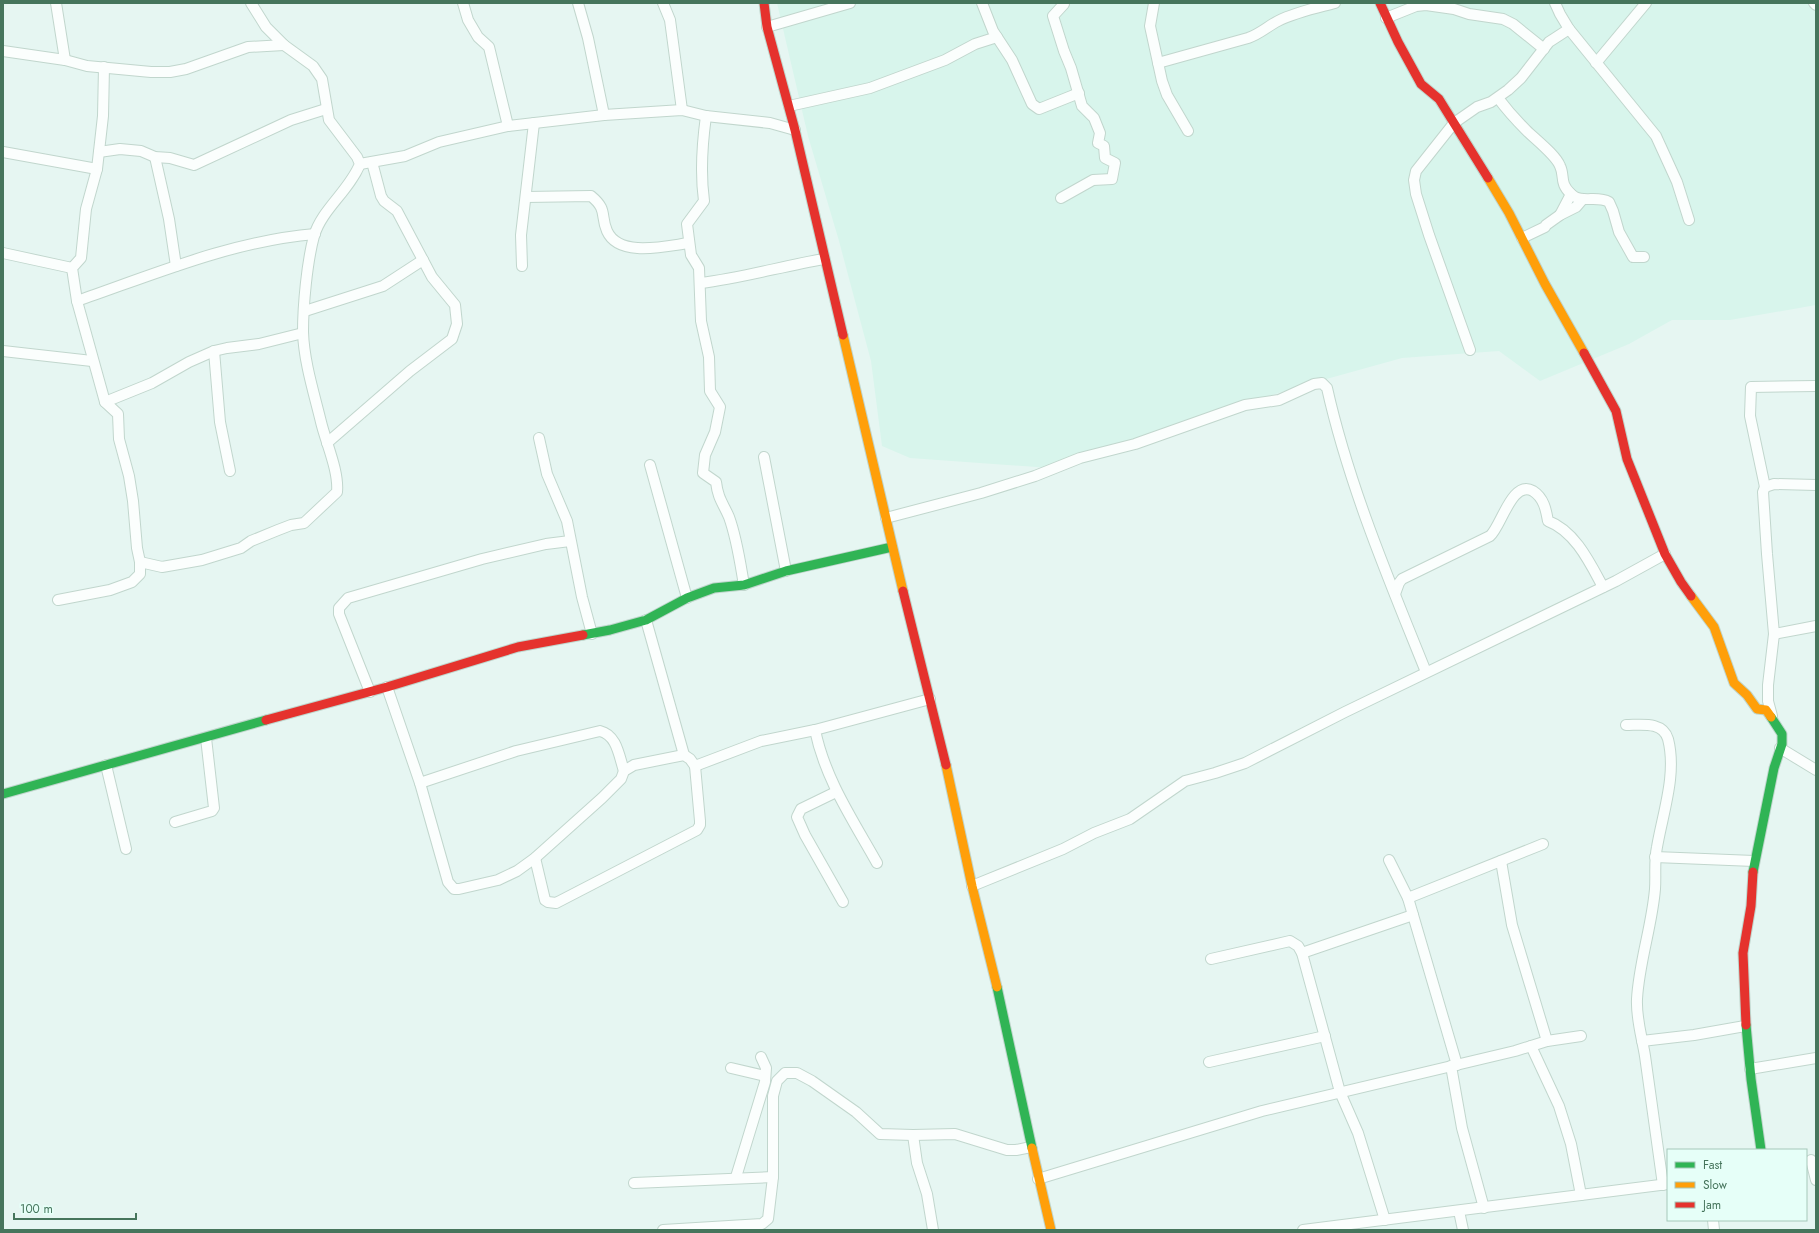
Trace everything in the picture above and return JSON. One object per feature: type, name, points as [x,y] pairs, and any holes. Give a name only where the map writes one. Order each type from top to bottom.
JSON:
[{"type":"street","points":[[56,3],[65,60]]},
{"type":"street","points":[[251,3],[266,27],[284,45],[313,66],[322,79],[329,120],[357,157],[360,164]]},
{"type":"street","points":[[463,3],[468,20],[478,37],[489,47],[508,126]]},
{"type":"street","points":[[578,3],[588,38],[604,115]]},
{"type":"street","points":[[663,3],[670,20],[682,110]]},
{"type":"street","points":[[764,3],[767,27],[789,106],[892,547],[950,782],[972,886],[995,975],[1038,1179],[1051,1230]]},
{"type":"street","points":[[767,27],[850,3]]},
{"type":"street","points":[[982,3],[986,17],[1012,60],[1032,104],[1036,108],[1044,107],[1079,93]]},
{"type":"street","points":[[1061,198],[1093,180],[1112,179],[1115,163],[1105,158],[1104,146],[1098,143],[1100,133],[1094,118],[1082,106],[1053,16],[1064,4],[1063,3]]},
{"type":"street","points":[[1154,3],[1150,26],[1158,63],[1167,96],[1188,131]]},
{"type":"street","points":[[1158,63],[1248,38],[1258,34],[1277,21],[1289,16],[1335,3]]},
{"type":"street","points":[[1380,3],[1386,18],[1421,84],[1439,99],[1509,213],[1545,284],[1616,411],[1627,459],[1634,479],[1648,508],[1665,554],[1681,582],[1714,627],[1734,683],[1747,695],[1757,710],[1766,710],[1773,717]]},
{"type":"street","points":[[1556,3],[1560,14],[1569,29],[1656,136],[1677,182],[1689,220]]},
{"type":"street","points":[[1596,63],[1646,3]]},
{"type":"street","points":[[1386,18],[1421,6],[1454,9],[1469,14],[1502,20],[1512,24],[1544,49]]},
{"type":"street","points":[[1470,350],[1416,194],[1414,180],[1416,171],[1454,123],[1477,107],[1498,98],[1521,78],[1549,42],[1569,29]]},
{"type":"street","points":[[789,106],[870,88],[945,60],[975,44],[997,37]]},
{"type":"street","points":[[3,51],[65,60],[80,64],[151,72],[170,72],[186,69],[248,47],[284,45]]},
{"type":"street","points":[[72,268],[81,258],[86,209],[97,169],[103,116],[104,67]]},
{"type":"street","points":[[1498,98],[1510,114],[1542,144],[1560,166],[1562,181],[1571,194],[1582,200],[1600,199],[1609,202],[1613,210],[1618,232],[1634,257],[1644,257]]},
{"type":"street","points":[[99,152],[120,150],[141,151],[155,157],[170,158],[194,165],[291,120],[326,109]]},
{"type":"street","points":[[360,164],[405,156],[439,142],[508,126],[604,115],[682,110],[706,116],[762,122],[794,130]]},
{"type":"street","points":[[706,116],[701,159],[701,178],[704,201],[687,224],[691,255],[699,268],[701,283],[701,321],[709,356],[710,391],[720,407],[715,432],[705,455],[703,473],[716,482],[717,495],[728,516],[738,548],[744,585]]},
{"type":"street","points":[[522,266],[521,235],[534,123]]},
{"type":"street","points":[[3,152],[97,169]]},
{"type":"street","points":[[155,157],[169,218],[176,266]]},
{"type":"street","points":[[327,443],[410,371],[452,339],[457,324],[455,305],[432,277],[397,211],[384,201],[381,196],[372,162]]},
{"type":"street","points":[[140,562],[162,566],[208,558],[241,548],[251,541],[278,530],[291,525],[304,523],[337,492],[336,478],[308,366],[303,333],[310,256],[315,234],[329,210],[348,186],[360,164]]},
{"type":"street","points":[[1560,215],[1571,194]]},
{"type":"street","points":[[526,197],[591,196],[599,203],[603,211],[607,230],[612,238],[626,246],[648,248],[689,243]]},
{"type":"street","points":[[1522,238],[1545,227],[1560,215],[1576,207],[1582,200]]},
{"type":"street","points":[[77,301],[198,258],[282,236],[315,234]]},
{"type":"street","points":[[3,253],[72,268]]},
{"type":"street","points":[[701,283],[727,280],[797,263],[824,259]]},
{"type":"street","points":[[305,311],[383,286],[423,260]]},
{"type":"street","points":[[58,600],[110,590],[132,582],[140,574],[133,502],[129,476],[119,439],[118,414],[104,402],[77,301],[72,268]]},
{"type":"street","points":[[104,402],[152,383],[189,362],[214,351],[258,344],[303,333]]},
{"type":"street","points":[[3,350],[92,361]]},
{"type":"street","points":[[214,351],[220,422],[230,471]]},
{"type":"street","points":[[886,518],[981,493],[1035,476],[1080,458],[1135,444],[1245,405],[1279,400],[1314,384],[1322,383],[1327,388],[1340,440],[1395,594],[1426,672]]},
{"type":"street","points":[[1761,1149],[1745,1026],[1743,958],[1751,905],[1754,860],[1782,734],[1773,717],[1768,701],[1768,685],[1774,634],[1763,492],[1765,487],[1750,416],[1751,387],[1816,386]]},
{"type":"street","points":[[539,438],[547,474],[567,521],[582,598],[592,634]]},
{"type":"street","points":[[764,457],[786,571]]},
{"type":"street","points":[[650,465],[687,598]]},
{"type":"street","points":[[1765,487],[1774,484],[1816,485]]},
{"type":"street","points":[[1395,594],[1402,579],[1490,536],[1497,528],[1510,500],[1515,495],[1527,489],[1533,491],[1539,496],[1546,507],[1548,521],[1559,525],[1583,552],[1603,587]]},
{"type":"street","points":[[370,692],[339,614],[339,608],[348,598],[482,559],[546,544],[570,541]]},
{"type":"street","points":[[3,794],[370,692],[518,647],[624,627],[646,620],[687,598],[714,588],[744,585],[786,571],[892,547]]},
{"type":"street","points":[[972,886],[1063,849],[1094,833],[1130,819],[1185,781],[1245,763],[1426,672],[1603,587],[1665,554]]},
{"type":"street","points":[[535,858],[545,900],[556,903],[697,830],[700,825],[694,766],[690,759],[684,755],[646,620]]},
{"type":"street","points":[[1774,634],[1816,626]]},
{"type":"street","points":[[1767,652],[1774,634]]},
{"type":"street","points":[[387,687],[420,783],[448,882],[454,889],[498,880],[517,872],[535,858],[602,798],[621,779],[624,771],[634,765],[684,755]]},
{"type":"street","points":[[694,766],[761,741],[815,730],[930,699]]},
{"type":"street","points":[[1303,1230],[1581,1196],[1665,1184],[1637,1018],[1638,979],[1648,938],[1655,888],[1655,857],[1671,770],[1668,738],[1663,730],[1652,725],[1626,725]]},
{"type":"street","points":[[815,730],[836,792],[877,863]]},
{"type":"street","points":[[420,783],[522,749],[600,731],[606,732],[612,737],[624,771]]},
{"type":"street","points":[[175,822],[212,811],[214,808],[206,738]]},
{"type":"street","points":[[1780,748],[1816,770]]},
{"type":"street","points":[[106,765],[126,849]]},
{"type":"street","points":[[836,792],[801,809],[797,817],[805,835],[842,902]]},
{"type":"street","points":[[1408,898],[1543,844]]},
{"type":"street","points":[[1655,857],[1754,860]]},
{"type":"street","points":[[1389,860],[1408,898],[1413,914],[1454,1065],[1462,1128],[1484,1208]]},
{"type":"street","points":[[1501,861],[1512,925],[1547,1041]]},
{"type":"street","points":[[1302,953],[1413,914]]},
{"type":"street","points":[[1211,959],[1290,941],[1298,946],[1302,953],[1340,1092],[1358,1133],[1385,1220]]},
{"type":"street","points":[[1642,1041],[1694,1035],[1745,1026]]},
{"type":"street","points":[[1209,1062],[1325,1036]]},
{"type":"street","points":[[1038,1179],[1262,1110],[1454,1065],[1547,1041],[1581,1036]]},
{"type":"street","points":[[1531,1046],[1559,1106],[1571,1144],[1581,1196]]},
{"type":"street","points":[[736,1177],[765,1082],[766,1068],[761,1057]]},
{"type":"street","points":[[1750,1069],[1816,1058]]},
{"type":"street","points":[[731,1068],[765,1076]]},
{"type":"street","points":[[663,1230],[762,1224],[768,1219],[773,1177],[773,1096],[777,1081],[785,1073],[797,1073],[812,1081],[856,1112],[880,1134],[955,1134],[1007,1150],[1031,1147]]},
{"type":"street","points":[[913,1135],[914,1150],[927,1194],[933,1230]]},
{"type":"street","points":[[1811,1160],[1816,1180]]},
{"type":"street","points":[[634,1183],[736,1177],[773,1177]]},
{"type":"street","points":[[1459,1211],[1462,1230]]},
{"type":"shaded area","points":[[777,3],[1816,3],[1816,305],[1730,320],[1672,320],[1629,344],[1540,381],[1499,351],[1402,358],[1294,388],[1050,468],[910,458],[882,446],[871,361],[839,241],[808,136]]},
{"type":"traffic: fast","points":[[583,635],[610,630],[646,620],[687,598],[714,588],[744,585],[786,571],[892,547]]},
{"type":"traffic: fast","points":[[1753,872],[1774,768],[1782,744],[1782,734],[1771,717]]},
{"type":"traffic: fast","points":[[3,794],[266,720]]},
{"type":"traffic: fast","points":[[997,987],[1032,1148]]},
{"type":"traffic: fast","points":[[1746,1025],[1751,1079],[1761,1149]]},
{"type":"traffic: slow","points":[[1488,178],[1509,213],[1545,284],[1584,353]]},
{"type":"traffic: slow","points":[[843,335],[903,591]]},
{"type":"traffic: slow","points":[[1691,596],[1714,627],[1734,683],[1747,695],[1757,709],[1766,710],[1771,717]]},
{"type":"traffic: slow","points":[[946,765],[972,886],[997,987]]},
{"type":"traffic: slow","points":[[1032,1148],[1051,1230]]},
{"type":"traffic: jam","points":[[764,3],[767,27],[795,130],[843,335]]},
{"type":"traffic: jam","points":[[1380,3],[1398,42],[1421,84],[1439,99],[1488,178]]},
{"type":"traffic: jam","points":[[1584,353],[1616,411],[1627,459],[1665,554],[1691,596]]},
{"type":"traffic: jam","points":[[903,591],[946,765]]},
{"type":"traffic: jam","points":[[266,720],[387,687],[518,647],[583,635]]},
{"type":"traffic: jam","points":[[1746,1025],[1743,953],[1751,906],[1753,872]]}]
